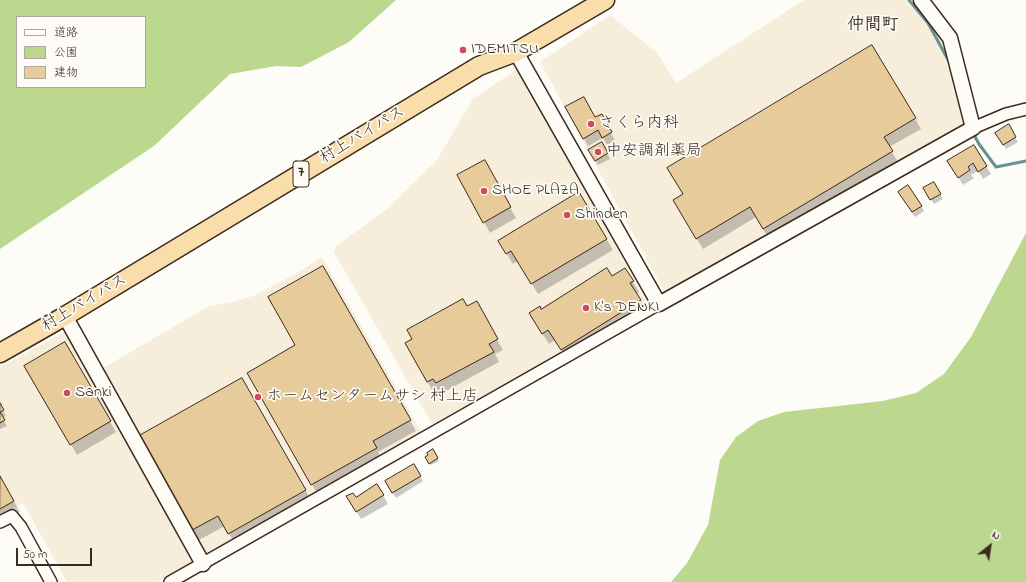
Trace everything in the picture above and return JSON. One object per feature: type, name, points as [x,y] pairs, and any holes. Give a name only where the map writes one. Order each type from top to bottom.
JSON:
[{"type":"highway","name":"村上バイパス","points":[[0,353],[65,316],[479,66],[516,52],[604,0]]},
{"type":"street","points":[[921,0],[950,38],[973,128]]},
{"type":"street","points":[[516,52],[659,304]]},
{"type":"street","points":[[170,582],[659,304],[973,128],[1006,114],[1026,109]]},
{"type":"street","points":[[65,316],[203,564]]},
{"type":"street","points":[[0,522],[12,516],[21,528],[51,582]]},
{"type":"shaded area","points":[[804,0],[914,0],[946,41],[966,122],[665,293],[540,62],[610,15],[657,53],[676,83]]},
{"type":"shaded area","points":[[519,68],[648,306],[432,424],[334,252],[336,246],[386,210],[437,160],[473,99]]},
{"type":"shaded area","name":"ホームセンタームサシ 村上店","points":[[322,257],[423,435],[341,478],[202,557],[100,370],[209,306],[233,302],[253,296],[294,275]]},
{"type":"shaded area","points":[[66,331],[194,561],[157,582],[67,582],[23,503],[0,515],[0,367]]},
{"type":"green space","points":[[0,0],[396,0],[349,42],[301,67],[276,66],[230,74],[154,146],[0,249]]},
{"type":"green space","points":[[1026,233],[1026,582],[671,582],[687,563],[708,525],[720,460],[736,437],[758,421],[784,412],[883,401],[916,393],[944,374],[971,337]]},
{"type":"building","points":[[872,45],[916,118],[884,137],[893,151],[763,229],[750,207],[696,239],[673,200],[683,194],[667,168]]},
{"type":"building","name":"さくら内科","points":[[584,97],[595,117],[602,114],[612,132],[602,138],[598,130],[583,139],[565,107]]},
{"type":"building","points":[[1009,124],[1016,137],[1003,145],[995,133]]},
{"type":"building","name":"中安調剤薬局","points":[[602,142],[608,153],[595,161],[588,150]]},
{"type":"building","points":[[974,145],[987,166],[978,172],[973,163],[968,167],[970,170],[958,178],[947,161]]},
{"type":"building","name":"SHOE PLAZA","points":[[485,160],[511,207],[483,223],[457,175]]},
{"type":"building","points":[[934,182],[941,194],[930,200],[923,188]]},
{"type":"building","points":[[908,185],[922,206],[912,212],[898,192]]},
{"type":"building","name":"Shinden","points":[[579,192],[607,239],[531,284],[511,251],[506,254],[498,241]]},
{"type":"building","points":[[323,266],[411,420],[373,441],[377,448],[311,485],[247,373],[295,345],[268,297]]},
{"type":"building","name":"K's DENKI","points":[[607,268],[612,276],[625,268],[634,281],[630,283],[641,300],[561,350],[548,330],[542,334],[529,313],[540,306],[541,309]]},
{"type":"building","points":[[463,299],[467,306],[477,301],[498,339],[489,344],[494,352],[436,383],[433,379],[427,382],[405,343],[412,339],[407,330]]},
{"type":"building","name":"Sanki","points":[[65,342],[111,421],[70,445],[24,366]]},
{"type":"building","points":[[242,378],[306,490],[228,534],[218,516],[192,530],[139,436]]},
{"type":"building","points":[[0,403],[4,410],[0,412]]},
{"type":"building","points":[[0,412],[5,420],[0,423]]},
{"type":"building","points":[[433,449],[438,458],[429,464],[425,457],[428,455],[427,453]]},
{"type":"building","points":[[414,464],[421,476],[392,493],[385,481]]},
{"type":"building","points":[[0,476],[14,501],[0,509]]},
{"type":"building","points":[[377,484],[384,495],[356,512],[346,496],[353,493],[356,497]]},
{"type":"waterway","points":[[909,0],[928,23],[951,65]]},
{"type":"waterway","points":[[973,133],[996,167],[1026,161]]},
{"type":"place","name":"IDEMITSU","points":[[463,50]]},
{"type":"place","name":"さくら内科","points":[[591,124]]},
{"type":"place","name":"中安調剤薬局","points":[[598,152]]},
{"type":"place","name":"SHOE PLAZA","points":[[484,191]]},
{"type":"place","name":"Shinden","points":[[567,215]]},
{"type":"place","name":"K's DENKI","points":[[586,308]]},
{"type":"place","name":"Sanki","points":[[67,393]]},
{"type":"place","name":"ホームセンタームサシ 村上店","points":[[258,397]]},
{"type":"district","name":"仲間町","points":[[873,26]]}]
